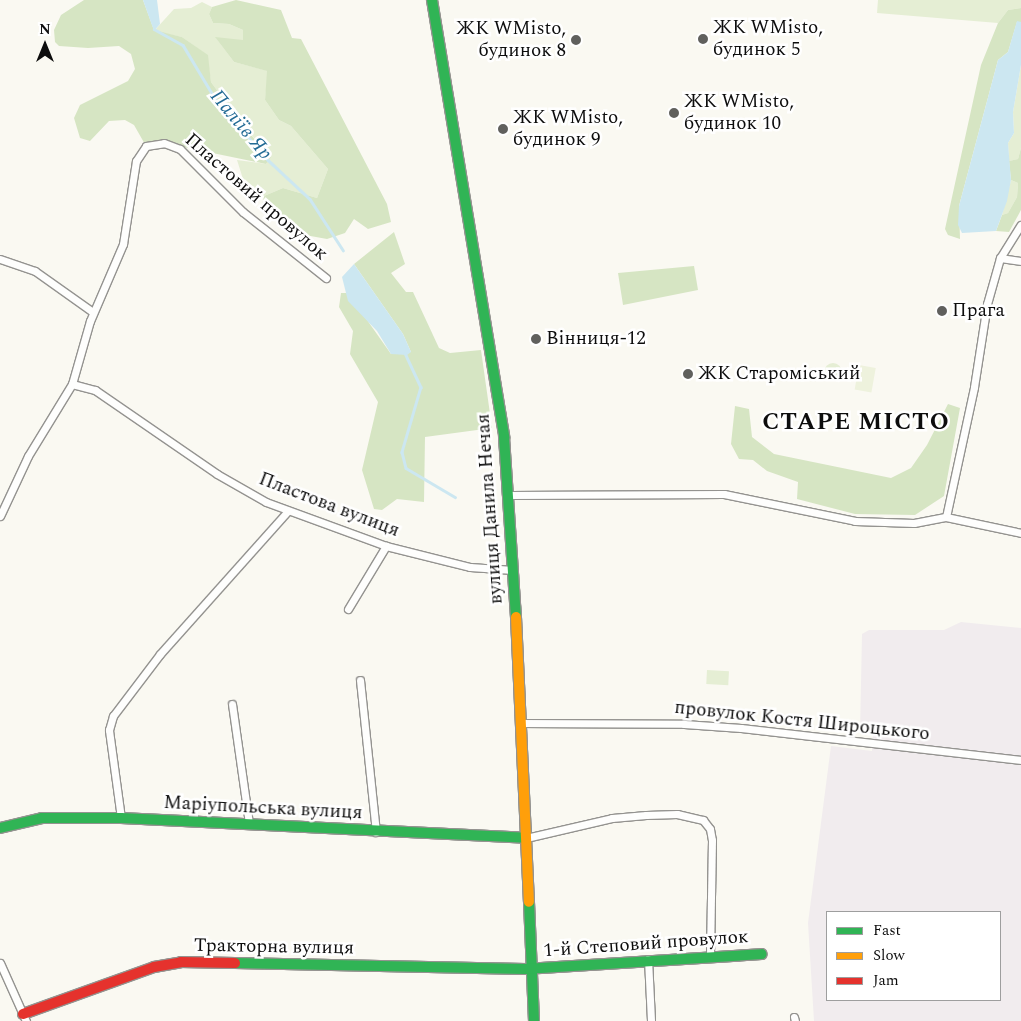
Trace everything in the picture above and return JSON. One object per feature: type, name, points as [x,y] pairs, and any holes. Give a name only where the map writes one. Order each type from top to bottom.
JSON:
[{"type":"main road","name":"вулиця Данила Нечая","points":[[432,0],[500,407],[510,495],[534,1021]]},
{"type":"main road","name":"Маріупольська вулиця","points":[[0,828],[42,818],[121,818],[526,838]]},
{"type":"main road","name":"1-й Степовий провулок","points":[[532,969],[762,954]]},
{"type":"main road","name":"Тракторна вулиця","points":[[24,1018],[154,967],[181,962],[532,969]]},
{"type":"street","name":"Пластовий провулок","points":[[0,516],[28,456],[72,384],[94,312],[123,244],[136,161],[142,150],[158,143],[171,144],[185,153],[243,212],[326,278]]},
{"type":"street","points":[[946,518],[974,387],[981,331],[1000,258],[1021,225]]},
{"type":"street","points":[[1000,258],[1021,260]]},
{"type":"street","points":[[0,259],[35,271],[94,312]]},
{"type":"street","name":"Пластова вулиця","points":[[72,384],[95,390],[217,474],[288,511],[386,546],[470,567],[513,570]]},
{"type":"street","points":[[510,495],[702,493],[745,496],[854,521],[914,523],[946,518],[1021,533]]},
{"type":"street","points":[[121,818],[109,730],[113,716],[160,654],[288,511]]},
{"type":"street","points":[[348,609],[386,546]]},
{"type":"street","points":[[360,680],[376,832]]},
{"type":"street","points":[[232,704],[249,824]]},
{"type":"street","name":"провулок Костя Широцького","points":[[520,723],[740,728],[1021,760]]},
{"type":"street","points":[[526,838],[612,818],[646,814],[677,814],[702,820],[710,829],[712,840],[710,956]]},
{"type":"street","points":[[648,960],[651,1021]]},
{"type":"street","points":[[0,963],[24,1018]]},
{"type":"shaded area","points":[[961,622],[1021,628],[1021,1021],[814,1021],[808,923],[831,746],[872,751],[873,733],[860,733],[862,634],[869,630],[944,630]]},
{"type":"green space","points":[[84,0],[143,0],[154,30],[182,37],[208,55],[211,82],[243,126],[271,157],[266,164],[164,143],[146,146],[134,125],[125,120],[109,121],[90,141],[80,138],[74,118],[80,105],[128,81],[135,69],[131,54],[119,46],[88,48],[59,46],[55,42],[54,30],[61,15]]},
{"type":"green space","points":[[236,0],[281,10],[292,38],[301,39],[387,204],[391,222],[368,229],[354,219],[345,233],[327,239],[305,235],[278,213],[262,206],[264,196],[283,188],[317,198],[328,169],[291,126],[279,120],[265,100],[267,71],[234,62],[215,37],[243,40],[243,30],[229,24],[213,23],[209,14],[212,7]]},
{"type":"green space","points":[[878,0],[1021,0],[1021,8],[1008,10],[998,23],[877,13]]},
{"type":"green space","points":[[202,2],[212,7],[209,14],[213,23],[229,24],[243,30],[243,41],[216,38],[234,62],[268,71],[265,100],[279,120],[291,126],[328,169],[317,198],[283,188],[264,196],[243,179],[237,160],[266,164],[271,156],[243,126],[211,82],[207,55],[182,37],[154,31],[174,9],[191,8]]},
{"type":"green space","points":[[1021,8],[1021,22],[1017,22],[1008,52],[998,60],[959,206],[960,239],[948,235],[945,229],[981,65],[998,23],[1008,10]]},
{"type":"green space","points":[[1021,65],[1021,148],[1018,159],[1009,161],[1008,143],[1014,133],[1013,112]]},
{"type":"green space","points":[[1021,148],[1021,210],[1009,232],[996,231],[1002,215],[1008,213],[1017,197],[1018,183],[1011,180],[1009,161],[1018,159]]},
{"type":"green space","points":[[1011,180],[1018,183],[1017,197],[1008,213],[1002,215]]},
{"type":"green space","points":[[394,232],[405,264],[391,273],[406,292],[413,292],[439,348],[450,353],[481,350],[492,428],[425,437],[424,502],[397,499],[382,510],[374,509],[362,470],[378,402],[350,354],[353,331],[339,307],[341,293],[348,293],[391,354],[411,352],[403,334],[354,264]]},
{"type":"green space","points":[[694,266],[698,290],[623,305],[618,273]]},
{"type":"green space","points":[[833,363],[839,366],[842,372],[839,378],[833,381],[827,378],[824,372],[827,366]]},
{"type":"green space","points":[[859,365],[876,368],[871,393],[855,390]]},
{"type":"green space","points":[[948,404],[960,408],[944,496],[915,515],[855,514],[797,499],[798,482],[767,471],[753,460],[739,459],[731,444],[735,406],[749,409],[752,437],[774,454],[891,478],[911,468],[927,445]]},
{"type":"green space","points":[[707,670],[729,671],[728,685],[706,684]]},
{"type":"water","points":[[143,0],[157,0],[160,24],[154,31]]},
{"type":"water","points":[[1017,21],[1021,22],[1021,65],[1013,112],[1014,133],[1008,143],[1011,180],[1007,201],[996,231],[962,233],[958,225],[959,206],[998,60],[1008,52]]},
{"type":"water","points":[[354,264],[403,334],[411,352],[407,355],[391,354],[377,331],[348,301],[342,277]]},
{"type":"waterway","name":"Паліїв Яр","points":[[154,29],[183,45],[216,100],[268,160],[310,199],[343,250]]},
{"type":"waterway","name":"Паліїв Яр","points":[[405,353],[421,387],[402,452],[406,468],[455,497]]},
{"type":"traffic: fast","points":[[432,0],[504,437],[516,617]]},
{"type":"traffic: fast","points":[[0,828],[42,818],[121,818],[526,838]]},
{"type":"traffic: fast","points":[[529,902],[534,1021]]},
{"type":"traffic: fast","points":[[235,963],[525,969],[762,954]]},
{"type":"traffic: slow","points":[[516,617],[529,902]]},
{"type":"traffic: jam","points":[[23,1014],[154,967],[181,962],[235,963]]},
{"type":"place","name":"ЖК WMisto, будинок 5","points":[[703,39]]},
{"type":"place","name":"ЖК WMisto, будинок 8","points":[[576,40]]},
{"type":"place","name":"ЖК WMisto, будинок 10","points":[[674,113]]},
{"type":"place","name":"ЖК WMisto, будинок 9","points":[[503,129]]},
{"type":"place","name":"Прага","points":[[942,311]]},
{"type":"place","name":"Вінниця-12","points":[[536,339]]},
{"type":"place","name":"ЖК Староміський","points":[[688,374]]},
{"type":"district","name":"СТАРЕ МІСТО","points":[[856,423]]}]
